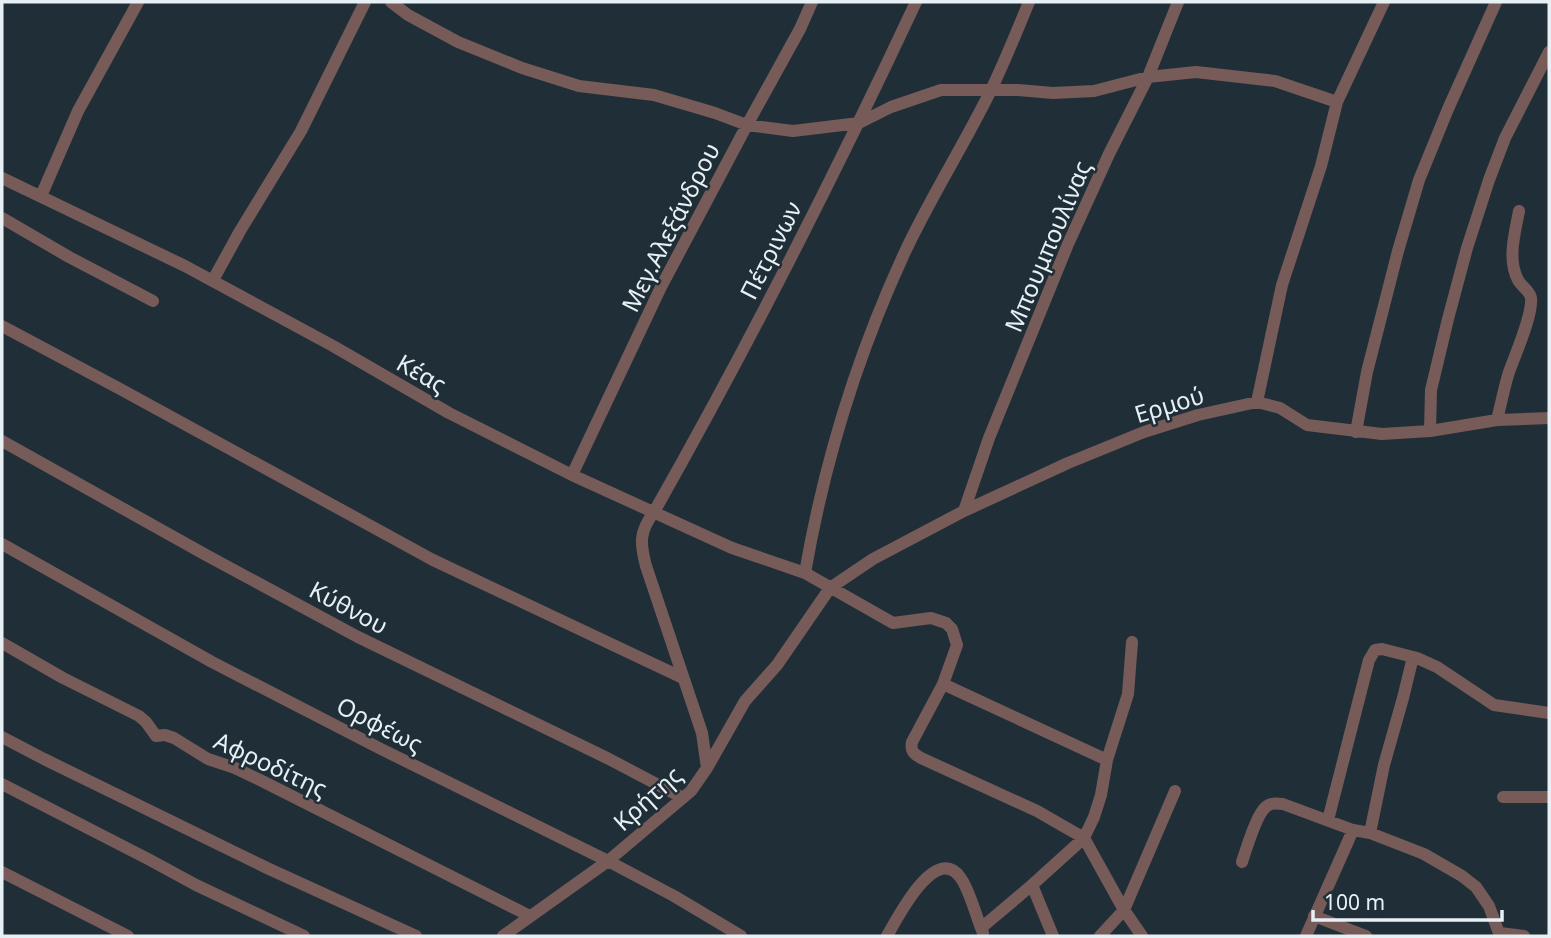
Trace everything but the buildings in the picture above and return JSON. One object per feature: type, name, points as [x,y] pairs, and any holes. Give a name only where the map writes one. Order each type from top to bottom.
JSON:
[{"type":"street","points":[[41,196],[78,111],[138,2]]},
{"type":"street","points":[[213,280],[301,131],[365,2]]},
{"type":"street","points":[[391,2],[408,15],[458,42],[522,68],[579,86],[654,95],[747,125],[793,131],[859,123],[891,107],[941,90],[1094,92],[1148,77],[1196,72],[1275,81],[1337,102]]},
{"type":"street","name":"Μεγ.Αλεξάνδρου","points":[[572,475],[661,287],[812,2]]},
{"type":"street","name":"Πέτρινων","points":[[707,768],[702,733],[642,549],[645,523],[654,512],[707,418],[859,123],[916,2]]},
{"type":"street","points":[[805,573],[826,469],[874,324],[905,253],[991,90],[1029,2]]},
{"type":"street","name":"Μπουμπουλίνας","points":[[964,510],[989,438],[1068,244],[1148,77],[1178,2]]},
{"type":"street","points":[[1384,2],[1337,102],[1321,166],[1282,285],[1257,402],[1280,408],[1307,425],[1382,434],[1430,431],[1497,420],[1549,418]]},
{"type":"street","points":[[1356,432],[1367,372],[1419,180],[1496,2]]},
{"type":"street","points":[[1430,431],[1432,390],[1471,237],[1505,138],[1549,52]]},
{"type":"street","name":"Κέας","points":[[2,178],[213,280],[449,413],[572,475],[732,548],[805,573],[893,623],[931,618],[946,623],[952,629],[957,645],[943,684]]},
{"type":"street","points":[[1497,420],[1531,300],[1519,282],[1512,262],[1519,211]]},
{"type":"street","points":[[2,218],[153,301]]},
{"type":"street","points":[[2,326],[433,560],[683,678]]},
{"type":"street","name":"Ερμού","points":[[830,589],[873,559],[964,510],[1068,463],[1144,432],[1198,415],[1257,402]]},
{"type":"street","name":"Κύθνου","points":[[2,441],[358,637],[683,798]]},
{"type":"street","name":"Ορφέως","points":[[2,544],[212,662],[608,861],[741,936]]},
{"type":"street","name":"Κρήτης","points":[[503,936],[608,861],[691,791],[745,701],[777,665],[830,589]]},
{"type":"street","points":[[887,936],[923,881],[932,873],[946,869],[961,877],[983,932],[1084,838],[1101,795],[1107,760],[1128,694],[1132,642]]},
{"type":"street","name":"Αφροδίτης","points":[[2,643],[63,678],[139,716],[156,736],[174,738],[208,759],[235,768],[530,916]]},
{"type":"street","points":[[1328,820],[1369,660],[1372,653],[1378,649],[1413,657],[1437,667],[1494,705],[1549,713]]},
{"type":"street","points":[[1370,832],[1384,765],[1413,657]]},
{"type":"street","points":[[1107,760],[943,684],[911,746],[913,752],[921,758],[1037,811],[1084,838],[1124,910],[1142,936]]},
{"type":"street","points":[[2,737],[267,868],[416,936]]},
{"type":"street","points":[[2,784],[195,886],[304,936]]},
{"type":"street","points":[[1100,936],[1124,910],[1175,790]]},
{"type":"street","points":[[1503,797],[1549,797]]},
{"type":"street","points":[[1242,862],[1263,809],[1272,804],[1283,804],[1353,830],[1370,832],[1424,854],[1476,887],[1489,906],[1500,935],[1524,936]]},
{"type":"street","points":[[1306,936],[1353,830]]},
{"type":"street","points":[[2,872],[128,936]]},
{"type":"street","points":[[1032,885],[1053,936]]},
{"type":"street","points":[[1314,916],[1366,936]]}]
